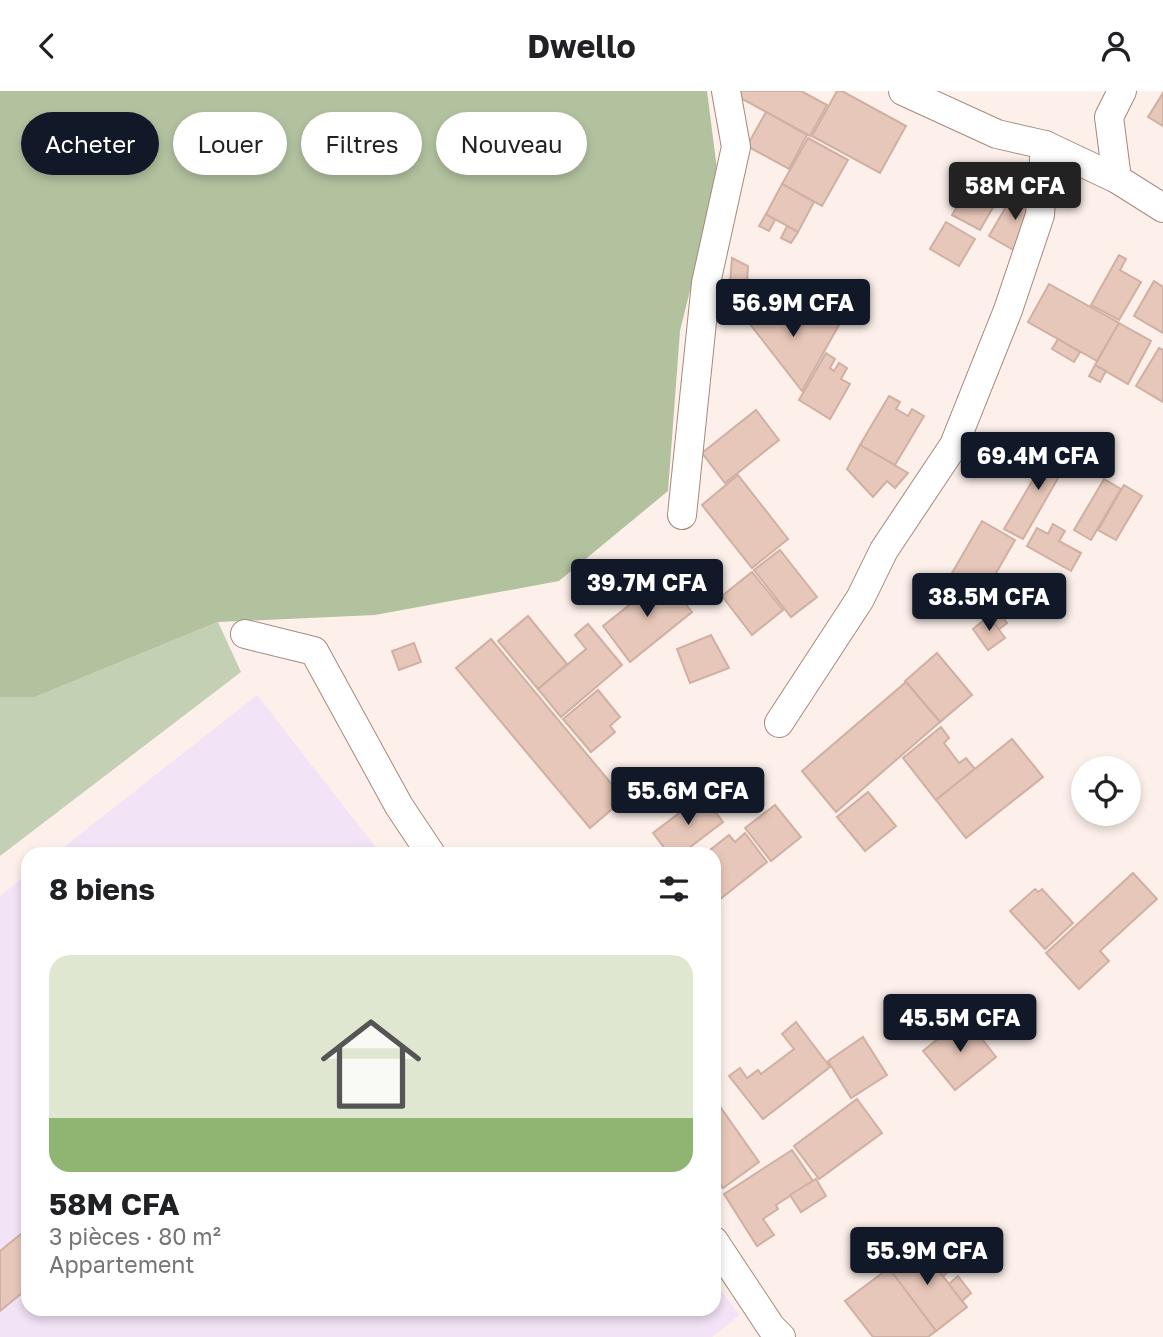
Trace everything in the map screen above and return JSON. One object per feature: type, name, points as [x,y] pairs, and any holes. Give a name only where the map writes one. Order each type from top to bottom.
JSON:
[{"type":"street","points":[[682,515],[706,283],[736,147],[726,91]]},
{"type":"street","points":[[903,91],[997,134],[1045,145],[1117,179],[1163,208]]},
{"type":"street","points":[[1117,179],[1109,117],[1122,91]]},
{"type":"street","points":[[779,723],[860,599],[884,550],[954,445],[1008,310],[1040,215],[1045,145]]},
{"type":"street","points":[[245,634],[314,650],[399,806],[426,847]]},
{"type":"street","points":[[721,1253],[770,1334]]},
{"type":"shaded area","points":[[257,695],[376,847],[64,847]]},
{"type":"shaded area","points":[[21,880],[21,1316],[721,1316],[721,1291],[740,1315],[712,1337],[0,1337],[0,896]]},
{"type":"green space","points":[[0,91],[707,91],[718,177],[680,331],[668,491],[559,581],[375,615],[218,622],[35,697],[0,697]]},
{"type":"green space","points":[[218,622],[241,672],[0,856],[0,697],[35,697]]},
{"type":"building","points":[[739,91],[801,91],[827,105],[810,136],[737,96]]},
{"type":"building","points":[[837,91],[842,91],[906,126],[880,173],[812,136]]},
{"type":"building","points":[[1163,93],[1163,126],[1148,117]]},
{"type":"building","points":[[766,112],[807,135],[789,169],[747,146]]},
{"type":"building","points":[[808,138],[848,160],[822,206],[782,184]]},
{"type":"building","points":[[978,169],[1006,185],[980,230],[952,215]]},
{"type":"building","points":[[782,184],[814,202],[798,232],[766,214]]},
{"type":"building","points":[[1014,193],[1041,208],[1015,251],[989,236]]},
{"type":"building","points":[[766,214],[775,220],[769,231],[759,226]]},
{"type":"building","points":[[946,222],[975,239],[959,266],[930,249]]},
{"type":"building","points":[[787,226],[798,232],[791,243],[781,238]]},
{"type":"building","points":[[1119,255],[1126,259],[1120,270],[1141,282],[1119,320],[1091,305]]},
{"type":"building","points":[[732,258],[748,266],[746,303],[729,296]]},
{"type":"building","points":[[1154,281],[1163,287],[1163,333],[1134,316]]},
{"type":"building","points":[[1049,284],[1119,323],[1097,361],[1028,322]]},
{"type":"building","points":[[750,300],[787,320],[792,312],[813,324],[820,311],[840,323],[802,391],[742,314]]},
{"type":"building","points":[[1119,323],[1151,341],[1128,384],[1095,365]]},
{"type":"building","points":[[1058,339],[1080,352],[1074,362],[1052,349]]},
{"type":"building","points":[[1159,348],[1163,350],[1163,402],[1136,386]]},
{"type":"building","points":[[826,353],[835,359],[830,368],[834,371],[839,363],[847,368],[841,379],[850,384],[830,419],[799,400]]},
{"type":"building","points":[[1095,365],[1106,371],[1100,382],[1089,376]]},
{"type":"building","points":[[889,396],[900,402],[896,409],[908,416],[912,409],[924,416],[895,465],[860,445]]},
{"type":"building","points":[[756,410],[779,440],[725,483],[702,453]]},
{"type":"building","points":[[1054,444],[1072,454],[1023,539],[1004,529]]},
{"type":"building","points":[[860,445],[908,473],[895,488],[887,481],[873,497],[847,469]]},
{"type":"building","points":[[738,475],[788,539],[752,568],[702,505]]},
{"type":"building","points":[[1104,479],[1121,489],[1091,540],[1074,530]]},
{"type":"building","points":[[1124,485],[1142,496],[1116,540],[1098,530]]},
{"type":"building","points":[[982,521],[1015,540],[977,606],[944,587]]},
{"type":"building","points":[[1053,524],[1065,531],[1059,541],[1081,553],[1071,571],[1027,546],[1037,528],[1048,534]]},
{"type":"building","points":[[780,550],[817,597],[791,617],[754,570]]},
{"type":"building","points":[[752,572],[783,610],[752,635],[722,596]]},
{"type":"building","points":[[665,577],[692,612],[630,662],[603,626]]},
{"type":"building","points":[[997,610],[1007,623],[998,630],[989,616]]},
{"type":"building","points":[[528,616],[567,664],[538,689],[498,641]]},
{"type":"building","points":[[989,616],[1005,638],[988,650],[973,629]]},
{"type":"building","points":[[588,624],[622,665],[561,717],[538,689],[586,649],[575,635]]},
{"type":"building","points":[[711,635],[729,668],[690,683],[677,649]]},
{"type":"building","points":[[491,639],[624,799],[590,828],[456,668]]},
{"type":"building","points":[[414,643],[421,662],[399,670],[392,651]]},
{"type":"building","points":[[937,653],[972,695],[940,722],[905,681]]},
{"type":"building","points":[[906,682],[940,722],[836,812],[802,771]]},
{"type":"building","points":[[598,690],[620,717],[610,726],[615,732],[591,752],[563,719]]},
{"type":"building","points":[[941,727],[949,738],[944,743],[959,763],[966,758],[975,769],[936,800],[903,758]]},
{"type":"building","points":[[1012,739],[1043,777],[966,838],[936,800]]},
{"type":"building","points":[[868,792],[896,826],[865,851],[837,817]]},
{"type":"building","points":[[703,795],[723,822],[690,847],[664,847],[653,833]]},
{"type":"building","points":[[775,805],[801,837],[771,861],[745,828]]},
{"type":"building","points":[[745,833],[767,862],[721,898],[721,847],[714,847],[729,835],[735,842]]},
{"type":"building","points":[[1133,873],[1157,899],[1100,951],[1109,961],[1079,989],[1046,953]]},
{"type":"building","points":[[1035,889],[1038,892],[1042,889],[1073,923],[1045,949],[1010,911]]},
{"type":"building","points":[[965,1017],[996,1057],[955,1090],[923,1051]]},
{"type":"building","points":[[796,1022],[830,1067],[763,1119],[729,1076],[740,1068],[747,1078],[758,1070],[761,1074],[794,1049],[782,1034]]},
{"type":"building","points":[[863,1037],[887,1075],[851,1098],[828,1061]]},
{"type":"building","points":[[857,1099],[882,1133],[819,1179],[794,1146]]},
{"type":"building","points":[[721,1108],[759,1162],[723,1188],[721,1185]]},
{"type":"building","points":[[792,1150],[813,1181],[776,1205],[778,1209],[763,1219],[774,1235],[757,1246],[724,1194]]},
{"type":"building","points":[[816,1179],[826,1196],[801,1212],[790,1195]]},
{"type":"building","points":[[21,1234],[21,1294],[0,1311],[0,1251]]},
{"type":"building","points":[[929,1234],[937,1244],[925,1253],[917,1243]]},
{"type":"building","points":[[917,1243],[967,1307],[936,1331],[887,1268]]},
{"type":"building","points":[[941,1251],[954,1267],[943,1276],[930,1260]]},
{"type":"building","points":[[889,1268],[936,1331],[928,1337],[873,1337],[845,1301]]},
{"type":"building","points":[[958,1276],[971,1293],[962,1301],[949,1284]]}]
